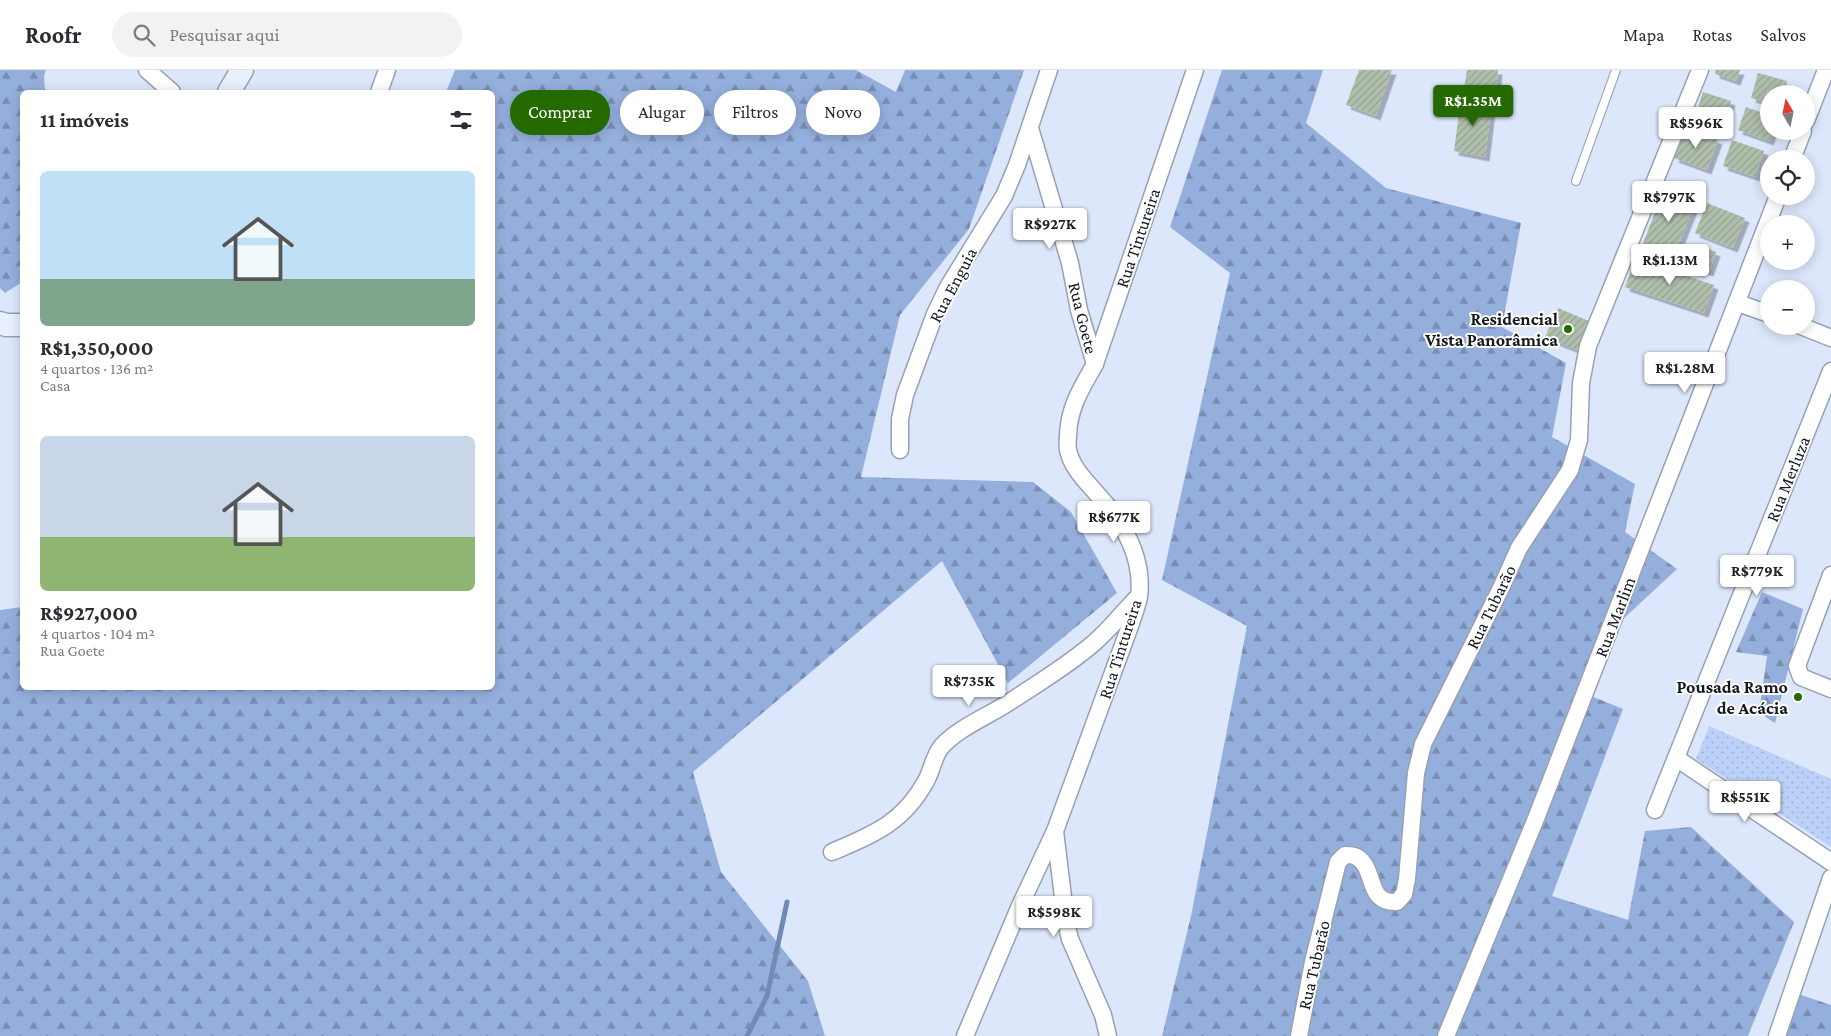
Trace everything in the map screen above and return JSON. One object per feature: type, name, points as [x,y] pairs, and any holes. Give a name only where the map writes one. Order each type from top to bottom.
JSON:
[{"type":"main road","points":[[230,90],[242,70]]},
{"type":"main road","points":[[0,323],[20,325]]},
{"type":"main road","points":[[0,337],[20,337]]},
{"type":"street","points":[[147,70],[170,90]]},
{"type":"street","points":[[380,90],[388,70]]},
{"type":"street","name":"Rua Enguia","points":[[900,450],[900,419],[905,395],[935,314],[948,287],[1004,196],[1030,128],[1049,70]]},
{"type":"street","name":"Rua Tintureira","points":[[965,1036],[1054,831],[1130,626],[1139,596],[1139,578],[1134,552],[1124,528],[1109,507],[1076,470],[1068,449],[1068,423],[1075,399],[1095,364],[1195,70]]},
{"type":"street","name":"Rua Tubarão","points":[[1298,1036],[1338,862],[1345,855],[1356,856],[1364,864],[1380,899],[1388,902],[1397,902],[1404,894],[1408,879],[1416,773],[1423,744],[1519,548],[1570,470],[1579,440],[1581,383],[1588,346],[1700,70]]},
{"type":"street","points":[[1815,99],[1826,70]]},
{"type":"street","name":"Rua Goete","points":[[1030,128],[1070,262],[1079,310],[1095,364]]},
{"type":"street","name":"Rua Marlim","points":[[1446,1036],[1535,821],[1775,205]]},
{"type":"street","points":[[1738,303],[1760,311]]},
{"type":"street","points":[[1815,332],[1831,338]]},
{"type":"street","name":"Rua Merluza","points":[[1655,810],[1831,371]]},
{"type":"street","points":[[1831,575],[1797,666],[1801,676],[1831,689]]},
{"type":"street","points":[[832,852],[874,834],[897,818],[913,802],[927,779],[940,747],[972,723],[1009,702],[1073,660],[1096,642],[1139,596]]},
{"type":"street","points":[[1676,758],[1831,862]]},
{"type":"street","points":[[1054,831],[1070,940],[1103,1015],[1108,1036]]},
{"type":"street","points":[[1777,1036],[1831,878]]},
{"type":"lane","points":[[1576,181],[1616,70]]},
{"type":"shaded area","points":[[1709,726],[1831,779],[1831,847],[1696,759]]},
{"type":"green space","points":[[0,70],[46,70],[44,76],[45,90],[20,90],[20,283],[5,293],[0,288]]},
{"type":"green space","points":[[455,70],[856,70],[896,92],[905,70],[1024,70],[969,229],[900,315],[861,477],[1033,482],[1071,512],[1117,593],[1008,683],[942,561],[693,772],[721,872],[808,981],[825,1036],[0,1036],[0,610],[20,607],[20,690],[495,690],[495,90],[447,90]]},
{"type":"green space","points":[[1222,70],[1323,70],[1306,123],[1386,188],[1521,223],[1502,327],[1566,363],[1552,437],[1635,484],[1625,532],[1677,569],[1594,646],[1581,692],[1623,709],[1552,896],[1628,920],[1645,831],[1691,827],[1794,922],[1748,1036],[1162,1036],[1191,916],[1247,626],[1162,580],[1230,273],[1170,227]]},
{"type":"green space","points":[[1762,592],[1803,609],[1775,723],[1759,713],[1767,656],[1736,652]]},
{"type":"green space","points":[[1795,993],[1831,1005],[1831,1036],[1780,1036]]},
{"type":"building","points":[[1359,70],[1392,70],[1376,116],[1346,105]]},
{"type":"building","points":[[1467,70],[1498,70],[1495,99],[1463,95]]},
{"type":"building","points":[[1716,70],[1740,70],[1736,81],[1715,74]]},
{"type":"building","points":[[1758,73],[1787,81],[1786,85],[1760,85],[1760,100],[1751,98]]},
{"type":"building","points":[[1703,92],[1731,101],[1722,129],[1694,120]]},
{"type":"building","points":[[1461,98],[1492,102],[1485,157],[1454,151]]},
{"type":"building","points":[[1746,107],[1760,112],[1760,138],[1738,130]]},
{"type":"building","points":[[1686,128],[1718,140],[1707,170],[1674,158]]},
{"type":"building","points":[[1732,140],[1761,150],[1760,163],[1755,177],[1723,166]]},
{"type":"building","points":[[1665,186],[1697,198],[1672,261],[1641,249]]},
{"type":"building","points":[[1707,203],[1745,218],[1733,248],[1695,233]]},
{"type":"building","points":[[1693,244],[1716,252],[1709,272],[1686,264]]},
{"type":"building","points":[[1635,259],[1714,285],[1704,313],[1625,287]]},
{"type":"building","name":"Residencial Vista Panorâmica","points":[[1558,308],[1591,322],[1579,351],[1545,337]]},
{"type":"waterway","points":[[747,1036],[767,996],[787,902]]},
{"type":"place","name":"Residencial Vista Panorâmica","points":[[1568,329]]},
{"type":"place","name":"Pousada Ramo de Acácia","points":[[1798,697]]}]
